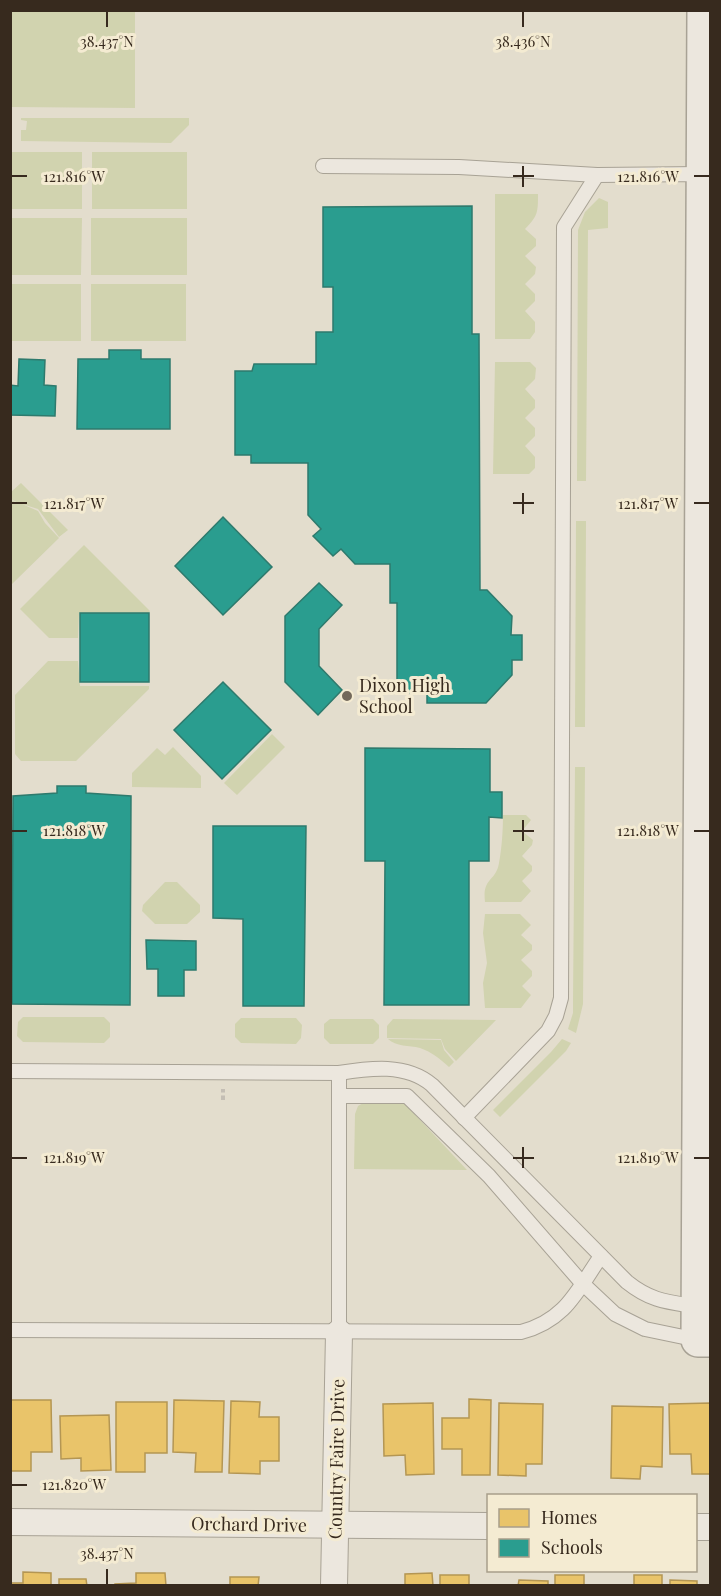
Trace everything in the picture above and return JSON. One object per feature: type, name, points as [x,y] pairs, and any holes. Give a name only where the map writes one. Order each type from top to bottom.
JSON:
[{"type":"street","points":[[704,10],[706,182],[704,1340]]},
{"type":"street","name":"Country Faire Drive","points":[[334,1586],[339,1333]]},
{"type":"street","name":"Orchard Drive","points":[[10,1522],[487,1526]]},
{"type":"lane","points":[[323,166],[459,167],[706,182]]},
{"type":"lane","points":[[464,1118],[548,1031],[556,1016],[561,998],[564,227],[597,175]]},
{"type":"lane","points":[[10,1071],[339,1073],[362,1069],[413,1072],[432,1085],[627,1282],[655,1300],[705,1307]]},
{"type":"lane","points":[[339,1073],[339,1333]]},
{"type":"lane","points":[[339,1096],[407,1096],[489,1176],[582,1283],[615,1314],[645,1329],[704,1340]]},
{"type":"lane","points":[[10,1330],[521,1332],[539,1328],[552,1320],[568,1305],[601,1256]]},
{"type":"path","points":[[223,1089],[223,1100]]},
{"type":"green space","points":[[10,11],[135,11],[135,108],[11,107]]},
{"type":"green space","points":[[21,118],[189,118],[189,125],[171,143],[21,141],[21,130],[26,130],[27,121]]},
{"type":"green space","points":[[11,152],[82,152],[82,209],[11,209]]},
{"type":"green space","points":[[92,152],[187,152],[187,209],[92,209]]},
{"type":"green space","points":[[495,194],[538,194],[536,213],[533,221],[525,229],[536,239],[536,246],[525,256],[536,267],[535,274],[525,284],[535,294],[535,301],[525,311],[535,322],[535,332],[530,339],[495,339]]},
{"type":"green space","points":[[599,198],[608,202],[608,228],[588,230],[586,481],[577,481],[578,230],[585,212]]},
{"type":"green space","points":[[11,218],[82,218],[81,275],[11,275]]},
{"type":"green space","points":[[91,218],[187,218],[187,275],[91,275]]},
{"type":"green space","points":[[11,284],[81,284],[81,341],[11,341]]},
{"type":"green space","points":[[91,284],[186,284],[186,341],[91,341]]},
{"type":"green space","points":[[495,362],[530,362],[536,368],[535,379],[525,389],[535,400],[535,408],[525,418],[535,428],[535,436],[525,446],[535,457],[535,468],[529,474],[493,474]]},
{"type":"green space","points":[[21,483],[68,530],[59,537],[38,509],[22,504],[38,511],[45,523],[59,538],[12,584],[11,500],[20,504],[11,499],[11,492]]},
{"type":"green space","points":[[576,521],[586,521],[585,727],[575,727]]},
{"type":"green space","points":[[84,545],[150,611],[149,613],[79,613],[78,638],[49,638],[20,609]]},
{"type":"green space","points":[[48,661],[78,661],[80,686],[149,686],[149,689],[76,761],[21,761],[15,754],[15,695]]},
{"type":"green space","points":[[272,734],[285,747],[237,795],[224,783]]},
{"type":"green space","points":[[173,747],[201,776],[201,788],[132,787],[132,773],[157,748],[165,755]]},
{"type":"green space","points":[[575,767],[585,767],[583,1004],[576,1033],[568,1029],[573,1013]]},
{"type":"green space","points":[[503,815],[526,815],[531,820],[522,831],[533,840],[532,845],[522,856],[532,866],[532,871],[522,881],[531,891],[521,902],[485,902],[487,884],[495,874],[499,863]]},
{"type":"green space","points":[[165,882],[177,882],[200,905],[200,912],[187,924],[155,924],[142,911],[143,905]]},
{"type":"green space","points":[[485,914],[520,914],[531,925],[521,935],[532,945],[532,950],[521,960],[532,971],[532,976],[522,986],[531,995],[521,1008],[485,1008],[483,983],[487,963],[483,933]]},
{"type":"green space","points":[[23,1017],[104,1017],[110,1023],[110,1037],[104,1043],[23,1042],[17,1036],[18,1022]]},
{"type":"green space","points":[[241,1018],[296,1018],[302,1025],[301,1038],[296,1044],[241,1043],[235,1037],[235,1024]]},
{"type":"green space","points":[[330,1019],[373,1019],[379,1025],[379,1038],[373,1044],[330,1044],[324,1038],[324,1024]]},
{"type":"green space","points":[[393,1019],[496,1020],[456,1061],[445,1049],[441,1039],[387,1038],[387,1026]]},
{"type":"green space","points":[[388,1039],[441,1040],[444,1050],[454,1062],[449,1067],[424,1050],[399,1045]]},
{"type":"green space","points":[[562,1039],[571,1043],[566,1051],[500,1117],[493,1110]]},
{"type":"green space","points":[[400,1101],[467,1170],[354,1169],[355,1114],[358,1106],[365,1102]]},
{"type":"building: Homes","points":[[469,1399],[491,1400],[490,1475],[462,1475],[462,1449],[442,1449],[442,1418],[469,1418]]},
{"type":"building: Homes","points":[[10,1400],[51,1400],[52,1452],[31,1452],[31,1471],[10,1471]]},
{"type":"building: Homes","points":[[174,1400],[224,1401],[222,1472],[195,1472],[196,1453],[173,1452]]},
{"type":"building: Homes","points":[[231,1401],[260,1402],[259,1417],[279,1417],[279,1461],[260,1461],[260,1474],[229,1473]]},
{"type":"building: Homes","points":[[116,1402],[167,1402],[167,1453],[145,1453],[145,1472],[116,1472]]},
{"type":"building: Homes","points":[[433,1403],[434,1474],[406,1475],[405,1455],[384,1456],[383,1404]]},
{"type":"building: Homes","points":[[499,1403],[543,1404],[542,1464],[526,1464],[526,1476],[498,1475]]},
{"type":"building: Homes","points":[[710,1403],[710,1474],[692,1474],[691,1454],[670,1454],[669,1404]]},
{"type":"building: Homes","points":[[612,1406],[663,1407],[662,1467],[641,1466],[640,1479],[611,1478]]},
{"type":"building: Homes","points":[[109,1415],[111,1470],[81,1471],[81,1458],[61,1459],[60,1416]]},
{"type":"building: Homes","points":[[23,1572],[51,1573],[51,1586],[10,1586],[10,1583],[23,1583]]},
{"type":"building: Homes","points":[[136,1573],[165,1573],[166,1586],[115,1586],[115,1584],[136,1583]]},
{"type":"building: Homes","points":[[432,1573],[433,1586],[382,1586],[405,1585],[405,1574]]},
{"type":"building: Homes","points":[[440,1575],[469,1575],[469,1586],[440,1586]]},
{"type":"building: Homes","points":[[555,1575],[584,1575],[584,1586],[555,1586]]},
{"type":"building: Homes","points":[[634,1575],[662,1575],[662,1586],[634,1586]]},
{"type":"building: Homes","points":[[230,1577],[259,1577],[258,1586],[230,1586]]},
{"type":"building: Homes","points":[[59,1579],[86,1579],[87,1586],[59,1586]]},
{"type":"building: Homes","points":[[519,1580],[548,1581],[548,1586],[518,1586]]},
{"type":"building: Homes","points":[[670,1580],[697,1581],[697,1586],[670,1586]]},
{"type":"building: Schools","points":[[472,206],[472,334],[479,334],[480,590],[487,590],[512,616],[511,635],[522,635],[522,660],[512,660],[512,675],[486,703],[427,703],[427,693],[397,693],[397,603],[390,603],[390,564],[355,564],[341,549],[333,556],[313,536],[321,529],[308,515],[308,463],[251,463],[251,455],[235,455],[235,371],[252,371],[254,364],[316,364],[316,332],[333,332],[333,287],[323,287],[323,207]]},
{"type":"building: Schools","points":[[109,350],[141,350],[141,359],[170,359],[170,429],[77,429],[78,359],[109,359]]},
{"type":"building: Schools","points":[[19,359],[45,360],[44,385],[56,386],[55,416],[10,415],[10,385],[18,386]]},
{"type":"building: Schools","points":[[223,517],[272,567],[223,615],[175,566]]},
{"type":"building: Schools","points":[[319,583],[342,605],[319,629],[319,666],[342,690],[318,715],[285,682],[285,616]]},
{"type":"building: Schools","points":[[80,613],[149,613],[149,682],[80,682]]},
{"type":"building: Schools","points":[[223,682],[271,730],[222,779],[174,730]]},
{"type":"building: Schools","points":[[365,748],[490,749],[490,792],[502,792],[502,818],[489,817],[489,861],[469,861],[469,1005],[384,1005],[385,861],[365,861]]},
{"type":"building: Schools","points":[[57,786],[86,786],[86,793],[131,796],[130,1005],[12,1004],[13,796],[57,793]]},
{"type":"building: Schools","points":[[213,826],[306,826],[304,1006],[243,1006],[243,919],[213,918]]},
{"type":"building: Schools","points":[[146,940],[196,941],[196,970],[184,970],[184,996],[158,996],[158,969],[147,969]]},
{"type":"place","name":"Dixon High School","points":[[347,696]]}]
